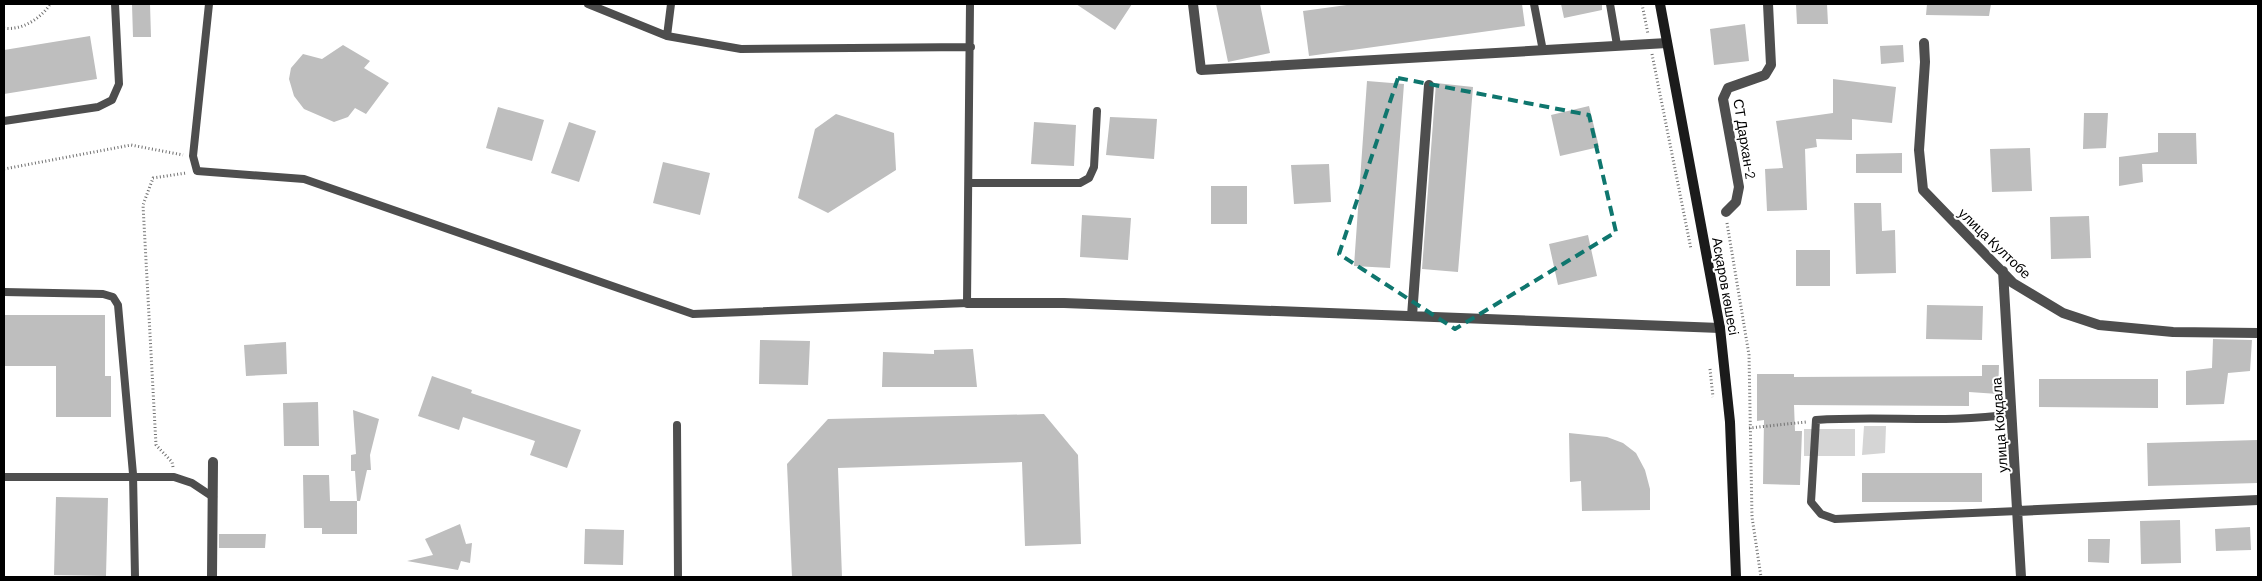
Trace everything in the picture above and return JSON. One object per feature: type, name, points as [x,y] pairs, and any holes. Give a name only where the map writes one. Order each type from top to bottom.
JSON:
[{"type":"street","points":[[1193,4],[1201,70],[1667,43]]},
{"type":"street","name":"Асқаров көшесі","points":[[1660,4],[1720,328],[1730,422],[1736,577]]},
{"type":"street","name":"СТ Дархан-2","points":[[1726,212],[1736,202],[1739,187],[1722,99],[1728,88],[1765,75],[1771,65],[1768,4]]},
{"type":"street","name":"улица Култобе","points":[[1924,43],[1925,62],[1919,150],[1923,190],[2013,283],[2063,313],[2099,325],[2165,332],[2258,333]]},
{"type":"street","points":[[1412,316],[1430,85]]},
{"type":"street","name":"улица Кокдала","points":[[2003,271],[2021,577]]},
{"type":"street","points":[[968,303],[1064,303],[1720,328]]},
{"type":"street","points":[[212,577],[213,462]]},
{"type":"street","points":[[2018,511],[2258,500]]},
{"type":"lane","points":[[4,121],[98,107],[112,100],[119,84],[115,4]]},
{"type":"lane","points":[[209,4],[193,156],[197,171],[304,179],[693,314],[968,303],[970,4]]},
{"type":"lane","points":[[588,4],[668,36],[741,49],[971,47]]},
{"type":"lane","points":[[668,36],[671,4]]},
{"type":"lane","points":[[1534,4],[1543,51]]},
{"type":"lane","points":[[1610,4],[1617,45]]},
{"type":"lane","points":[[969,183],[1080,183],[1089,178],[1094,167],[1098,111]]},
{"type":"lane","points":[[4,292],[103,294],[113,297],[118,305],[133,479],[135,577]]},
{"type":"lane","points":[[2012,414],[1915,421],[1848,418],[1816,420],[1811,502],[1821,514],[1835,518],[2018,511]]},
{"type":"lane","points":[[677,425],[678,577]]},
{"type":"lane","points":[[4,478],[174,478],[192,483],[213,496]]},
{"type":"path","points":[[4,28],[10,29],[26,24],[45,13],[50,4]]},
{"type":"path","points":[[1642,4],[1692,258]]},
{"type":"path","points":[[4,169],[131,145],[193,156]]},
{"type":"path","points":[[174,478],[172,462],[156,446],[143,204],[152,178],[197,171]]},
{"type":"path","points":[[1728,239],[1741,300],[1749,356],[1752,517],[1761,577]]},
{"type":"path","points":[[1710,366],[1714,403]]},
{"type":"path","points":[[1749,428],[1816,420]]},
{"type":"highlighted area","points":[[1398,78],[1589,115],[1616,232],[1455,329],[1339,254]]},
{"type":"shaded area","points":[[1864,426],[1886,426],[1885,453],[1862,455]]},
{"type":"shaded area","points":[[1804,429],[1855,429],[1855,456],[1804,456]]},
{"type":"building","points":[[132,4],[150,4],[151,37],[133,37]]},
{"type":"building","points":[[1076,4],[1132,4],[1115,30]]},
{"type":"building","points":[[1216,4],[1260,4],[1270,53],[1228,62]]},
{"type":"building","points":[[1354,4],[1522,4],[1525,26],[1309,56],[1303,11]]},
{"type":"building","points":[[1561,4],[1602,4],[1602,10],[1564,18]]},
{"type":"building","points":[[1796,4],[1827,4],[1828,24],[1797,24]]},
{"type":"building","points":[[1927,4],[1991,4],[1989,16],[1926,15]]},
{"type":"building","points":[[1745,24],[1749,61],[1714,65],[1710,29]]},
{"type":"building","points":[[90,36],[97,79],[4,94],[4,50]]},
{"type":"building","points":[[343,45],[370,61],[364,68],[389,83],[366,114],[355,108],[348,117],[334,122],[304,109],[294,96],[289,79],[291,68],[303,54],[322,59]]},
{"type":"building","points":[[1903,45],[1904,62],[1881,64],[1880,46]]},
{"type":"building","points":[[1833,79],[1896,87],[1892,123],[1852,119],[1852,140],[1816,139],[1817,147],[1805,149],[1807,210],[1767,211],[1765,169],[1783,168],[1776,121],[1833,113]]},
{"type":"building","points":[[1367,81],[1404,84],[1390,268],[1354,266]]},
{"type":"building","points":[[1436,83],[1473,87],[1458,272],[1422,269]]},
{"type":"building","points":[[1589,106],[1599,147],[1560,156],[1551,115]]},
{"type":"building","points":[[498,107],[544,120],[532,161],[486,148]]},
{"type":"building","points":[[2084,113],[2108,113],[2106,148],[2083,149]]},
{"type":"building","points":[[836,114],[894,133],[896,170],[828,213],[798,198],[815,129]]},
{"type":"building","points":[[1110,117],[1157,119],[1154,159],[1106,155]]},
{"type":"building","points":[[569,122],[596,131],[579,182],[551,173]]},
{"type":"building","points":[[1034,122],[1076,125],[1074,166],[1031,164]]},
{"type":"building","points":[[2158,133],[2196,133],[2197,164],[2142,164],[2143,182],[2119,186],[2119,157],[2158,152]]},
{"type":"building","points":[[2030,148],[2032,191],[1992,192],[1990,149]]},
{"type":"building","points":[[1902,153],[1902,173],[1856,173],[1856,154]]},
{"type":"building","points":[[663,162],[710,173],[700,215],[653,203]]},
{"type":"building","points":[[1329,164],[1331,202],[1294,204],[1291,165]]},
{"type":"building","points":[[1211,186],[1247,186],[1247,224],[1211,224]]},
{"type":"building","points":[[1854,203],[1881,203],[1882,231],[1895,230],[1896,273],[1856,274]]},
{"type":"building","points":[[1082,215],[1131,218],[1128,260],[1080,257]]},
{"type":"building","points":[[2089,216],[2091,258],[2051,259],[2050,217]]},
{"type":"building","points":[[1588,235],[1597,276],[1558,285],[1549,244]]},
{"type":"building","points":[[1796,250],[1830,250],[1830,286],[1796,286]]},
{"type":"building","points":[[1927,305],[1983,306],[1982,340],[1926,339]]},
{"type":"building","points":[[4,315],[105,315],[105,376],[111,376],[111,417],[56,417],[56,366],[4,366]]},
{"type":"building","points":[[2213,339],[2252,340],[2250,371],[2228,373],[2224,404],[2186,405],[2186,371],[2212,368]]},
{"type":"building","points":[[760,340],[810,341],[808,385],[759,384]]},
{"type":"building","points":[[286,342],[287,374],[246,376],[244,345]]},
{"type":"building","points":[[973,349],[977,387],[882,387],[883,352],[934,354],[934,350]]},
{"type":"building","points":[[1982,365],[1999,365],[1998,394],[1969,392],[1969,406],[1794,405],[1795,431],[1802,431],[1800,485],[1763,484],[1764,420],[1757,421],[1757,374],[1794,374],[1794,377],[1982,376]]},
{"type":"building","points":[[432,376],[472,390],[471,393],[581,430],[567,468],[530,455],[535,441],[463,417],[459,430],[418,416]]},
{"type":"building","points":[[2039,379],[2158,379],[2158,408],[2039,407]]},
{"type":"building","points":[[318,402],[319,446],[284,446],[283,403]]},
{"type":"building","points":[[353,410],[379,419],[370,455],[371,470],[367,470],[360,501],[357,501],[355,471],[351,471],[351,455],[356,454]]},
{"type":"building","points":[[1044,414],[1078,455],[1081,544],[1025,546],[1022,462],[838,468],[842,577],[792,577],[787,464],[828,419]]},
{"type":"building","points":[[1569,433],[1607,437],[1623,443],[1636,453],[1645,470],[1650,489],[1650,510],[1582,511],[1581,481],[1570,482]]},
{"type":"building","points":[[2258,440],[2258,483],[2148,486],[2147,443]]},
{"type":"building","points":[[1862,473],[1982,473],[1982,502],[1862,502]]},
{"type":"building","points":[[303,475],[329,475],[330,501],[357,501],[357,534],[322,534],[322,528],[304,528]]},
{"type":"building","points":[[56,497],[108,498],[106,576],[54,575]]},
{"type":"building","points":[[2180,520],[2181,563],[2141,564],[2140,521]]},
{"type":"building","points":[[460,524],[466,544],[472,543],[470,563],[461,561],[458,570],[407,561],[433,555],[425,539]]},
{"type":"building","points":[[2250,527],[2251,550],[2216,551],[2215,529]]},
{"type":"building","points":[[585,529],[624,530],[623,565],[584,564]]},
{"type":"building","points":[[219,534],[266,534],[265,548],[219,548]]},
{"type":"building","points":[[2088,539],[2110,539],[2109,563],[2088,562]]}]
